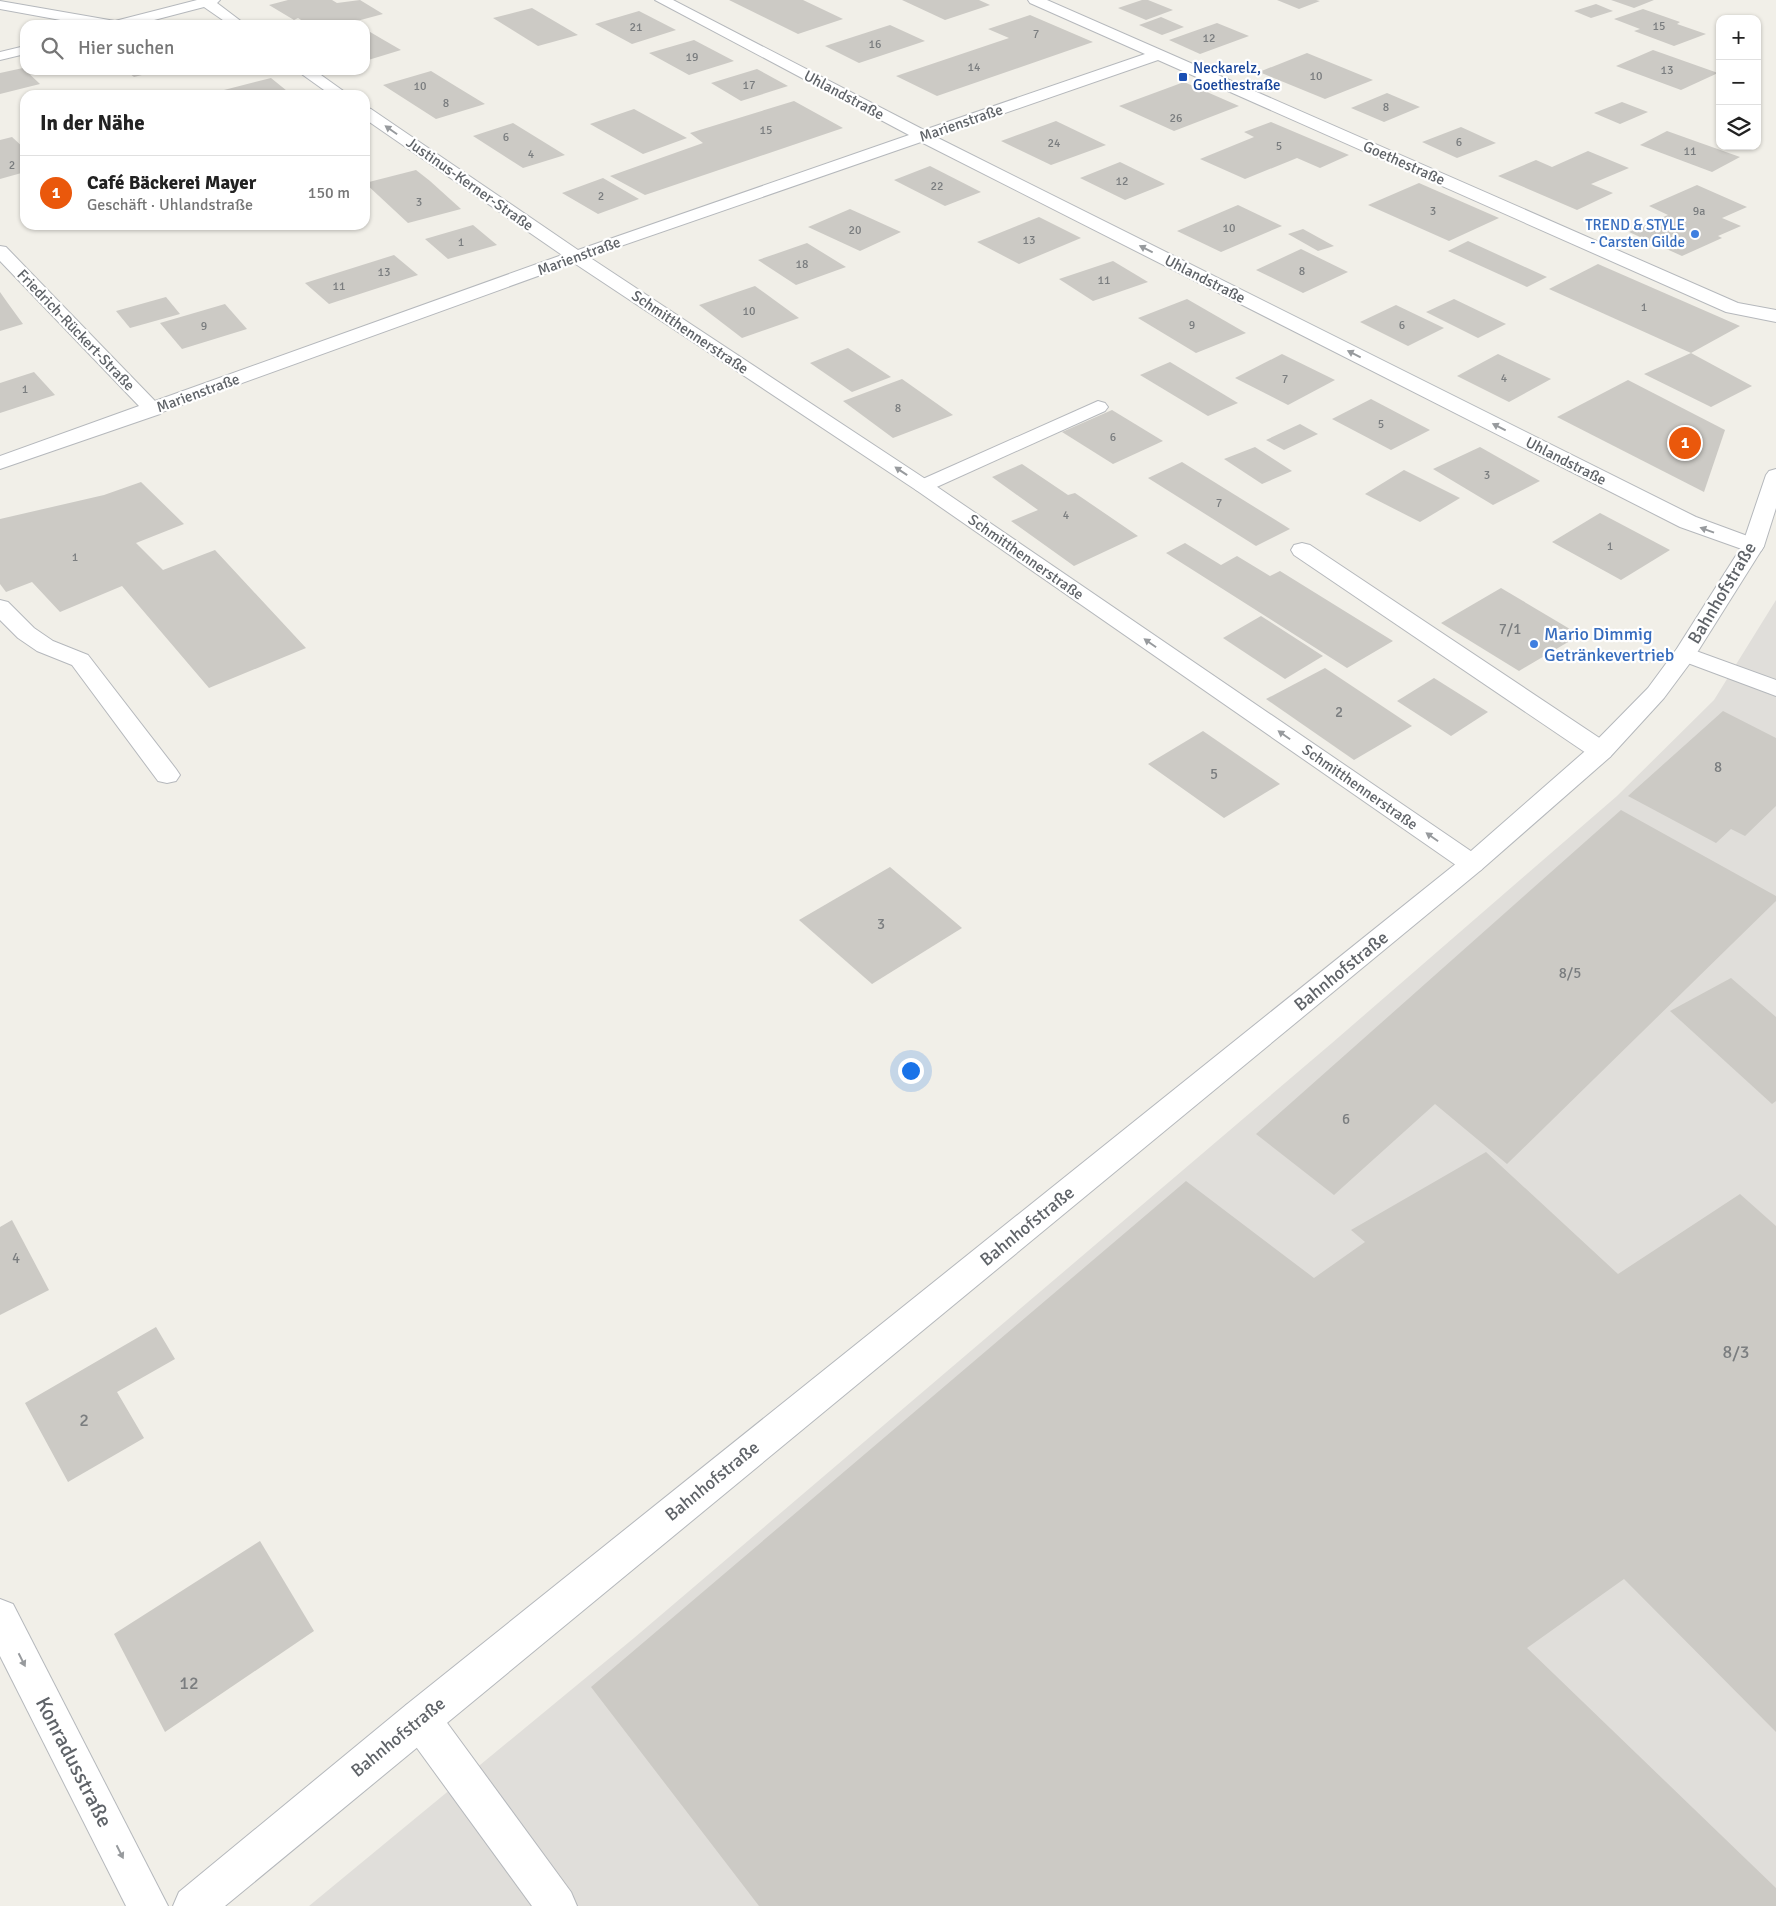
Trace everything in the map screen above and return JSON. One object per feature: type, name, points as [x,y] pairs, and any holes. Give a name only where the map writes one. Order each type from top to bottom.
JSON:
[{"type":"street","name":"Uhlandstraße","points":[[662,0],[922,136],[1688,522],[1753,546]]},
{"type":"street","name":"Goethestraße","points":[[1035,0],[1733,308],[1776,316]]},
{"type":"street","points":[[137,20],[209,1],[233,20]]},
{"type":"street","points":[[1060,10],[1082,3]]},
{"type":"street","points":[[0,5],[84,20]]},
{"type":"street","points":[[0,56],[20,51]]},
{"type":"street","name":"Marienstraße","points":[[0,463],[153,410],[576,256],[1160,54]]},
{"type":"street","points":[[311,75],[334,90]]},
{"type":"street","name":"Justinus-Kerner-Straße","points":[[370,115],[576,256]]},
{"type":"street","name":"Friedrich-Rückert-Straße","points":[[0,251],[153,410]]},
{"type":"street","name":"Schmitthennerstraße","points":[[576,256],[923,486],[1472,864]]},
{"type":"street","points":[[923,486],[1098,407]]},
{"type":"street","name":"Bahnhofstraße","points":[[193,1906],[420,1719],[1472,864],[1601,751],[1656,692],[1685,654],[1753,546],[1776,475]]},
{"type":"street","points":[[1302,550],[1601,751]]},
{"type":"street","points":[[0,607],[26,633],[45,646],[80,660],[167,775]]},
{"type":"street","points":[[1685,654],[1776,688]]},
{"type":"street","name":"Konradusstraße","points":[[0,1617],[148,1906]]},
{"type":"street","points":[[420,1719],[557,1906]]},
{"type":"shaded area","points":[[1776,600],[1776,1906],[309,1906],[634,1638],[1332,1043],[1617,796],[1714,700]]},
{"type":"building","points":[[288,0],[332,0],[337,3],[360,0],[383,14],[361,20],[301,20],[298,18],[294,20],[269,5]]},
{"type":"building","points":[[729,0],[803,0],[843,19],[798,34]]},
{"type":"building","points":[[902,0],[979,0],[990,5],[945,20]]},
{"type":"building","points":[[1142,0],[1148,0],[1173,10],[1146,20],[1118,8]]},
{"type":"building","points":[[1277,0],[1316,0],[1320,1],[1299,9]]},
{"type":"building","points":[[1611,0],[1654,0],[1634,8]]},
{"type":"building","points":[[1596,4],[1613,11],[1591,18],[1574,11]]},
{"type":"building","points":[[532,8],[578,35],[538,46],[493,18]]},
{"type":"building","points":[[1643,9],[1680,22],[1677,24],[1706,34],[1674,46],[1634,31],[1640,29],[1614,19]]},
{"type":"building","points":[[639,11],[676,30],[632,44],[595,24]]},
{"type":"building","points":[[1030,15],[1093,42],[937,96],[896,76],[1009,38],[988,29]]},
{"type":"building","points":[[1161,17],[1184,27],[1162,35],[1139,25]]},
{"type":"building","points":[[1217,23],[1249,36],[1200,54],[1169,40]]},
{"type":"building","points":[[890,25],[925,41],[859,63],[825,46]]},
{"type":"building","points":[[370,32],[382,39],[401,50],[370,59]]},
{"type":"building","points":[[694,40],[734,61],[689,75],[649,53]]},
{"type":"building","points":[[1653,50],[1716,72],[1716,74],[1681,90],[1616,66]]},
{"type":"building","points":[[1307,53],[1373,80],[1325,99],[1259,72]]},
{"type":"building","points":[[20,69],[20,75],[30,75],[40,84],[0,94],[0,73]]},
{"type":"building","points":[[757,69],[788,86],[741,101],[711,83]]},
{"type":"building","points":[[431,71],[485,104],[436,119],[383,85]]},
{"type":"building","points":[[271,78],[286,90],[224,90]]},
{"type":"building","points":[[1184,82],[1239,106],[1174,131],[1119,106]]},
{"type":"building","points":[[1387,93],[1420,107],[1384,122],[1351,108]]},
{"type":"building","points":[[794,101],[843,128],[645,195],[610,176],[703,143],[690,133]]},
{"type":"building","points":[[1622,102],[1648,112],[1620,124],[1594,113]]},
{"type":"building","points":[[634,109],[687,138],[643,154],[590,124]]},
{"type":"building","points":[[1056,121],[1106,145],[1051,165],[1001,141]]},
{"type":"building","points":[[1271,122],[1349,155],[1320,168],[1297,158],[1245,179],[1200,159],[1254,137],[1244,132]]},
{"type":"building","points":[[513,123],[565,155],[523,168],[473,136]]},
{"type":"building","points":[[1461,127],[1496,143],[1457,158],[1422,142]]},
{"type":"building","points":[[1667,131],[1740,157],[1712,172],[1640,145]]},
{"type":"building","points":[[12,137],[20,144],[20,173],[0,179],[0,140]]},
{"type":"building","points":[[1588,151],[1629,168],[1591,184],[1613,193],[1577,210],[1498,176],[1536,160],[1552,167]]},
{"type":"building","points":[[1120,162],[1165,184],[1125,200],[1080,178]]},
{"type":"building","points":[[930,166],[981,192],[945,206],[894,180]]},
{"type":"building","points":[[416,170],[461,209],[408,223],[370,188],[370,182]]},
{"type":"building","points":[[603,178],[639,199],[598,214],[562,193]]},
{"type":"building","points":[[1419,183],[1499,218],[1449,241],[1368,205]]},
{"type":"building","points":[[1697,185],[1747,207],[1722,218],[1741,226],[1718,236],[1722,238],[1682,256],[1629,232],[1668,215],[1649,206]]},
{"type":"building","points":[[1238,205],[1282,226],[1221,252],[1177,231]]},
{"type":"building","points":[[850,209],[901,232],[860,251],[808,227]]},
{"type":"building","points":[[1039,217],[1081,238],[1019,264],[977,242]]},
{"type":"building","points":[[473,225],[497,245],[448,259],[425,239]]},
{"type":"building","points":[[1303,229],[1334,246],[1318,251],[1288,234]]},
{"type":"building","points":[[1468,241],[1547,277],[1527,287],[1448,251]]},
{"type":"building","points":[[807,243],[846,267],[796,285],[758,260]]},
{"type":"building","points":[[1301,249],[1348,272],[1303,293],[1256,270]]},
{"type":"building","points":[[394,255],[418,275],[329,304],[305,283]]},
{"type":"building","points":[[1113,261],[1148,282],[1093,301],[1059,279]]},
{"type":"building","points":[[1598,264],[1740,326],[1691,353],[1549,289]]},
{"type":"building","points":[[755,286],[799,318],[742,338],[699,305]]},
{"type":"building","points":[[0,292],[7,302],[23,324],[0,331]]},
{"type":"building","points":[[166,297],[180,314],[130,328],[116,311]]},
{"type":"building","points":[[1187,299],[1246,333],[1196,353],[1138,318]]},
{"type":"building","points":[[1454,299],[1506,324],[1478,338],[1426,312]]},
{"type":"building","points":[[225,304],[247,329],[182,349],[160,323]]},
{"type":"building","points":[[1396,305],[1444,328],[1408,346],[1360,322]]},
{"type":"building","points":[[848,348],[891,377],[852,392],[810,363]]},
{"type":"building","points":[[1691,353],[1752,386],[1711,407],[1644,374]]},
{"type":"building","points":[[1282,354],[1335,380],[1288,405],[1235,378]]},
{"type":"building","points":[[1498,354],[1551,379],[1509,402],[1457,376]]},
{"type":"building","points":[[1170,362],[1238,403],[1208,416],[1140,375]]},
{"type":"building","points":[[34,372],[55,395],[0,413],[0,383]]},
{"type":"building","points":[[902,379],[953,415],[893,438],[843,401]]},
{"type":"building","points":[[1628,380],[1725,430],[1704,492],[1557,417]]},
{"type":"building","points":[[1371,399],[1430,430],[1391,450],[1332,419]]},
{"type":"building","points":[[1112,410],[1163,441],[1113,464],[1062,432]]},
{"type":"building","points":[[1300,424],[1318,434],[1284,450],[1266,440]]},
{"type":"building","points":[[1255,447],[1292,471],[1262,484],[1224,459]]},
{"type":"building","points":[[1480,447],[1540,481],[1493,505],[1433,469]]},
{"type":"building","points":[[1182,462],[1290,529],[1256,546],[1148,478]]},
{"type":"building","points":[[1022,464],[1068,495],[1075,493],[1138,536],[1074,566],[1011,521],[1038,510],[992,477]]},
{"type":"building","points":[[1404,470],[1460,498],[1420,522],[1365,494]]},
{"type":"building","points":[[141,482],[184,524],[136,543],[163,570],[215,550],[306,648],[209,688],[122,586],[60,612],[32,582],[6,592],[0,584],[0,519],[104,495]]},
{"type":"building","points":[[1600,513],[1670,550],[1621,580],[1552,542]]},
{"type":"building","points":[[1185,543],[1221,565],[1237,556],[1270,576],[1280,571],[1393,641],[1347,668],[1166,553]]},
{"type":"building","points":[[1501,588],[1580,635],[1519,671],[1441,623]]},
{"type":"building","points":[[1261,616],[1323,656],[1285,679],[1223,638]]},
{"type":"building","points":[[1325,668],[1412,726],[1354,760],[1266,699]]},
{"type":"building","points":[[1434,678],[1488,712],[1451,736],[1397,701]]},
{"type":"building","points":[[1723,711],[1776,738],[1776,806],[1745,836],[1731,829],[1716,843],[1628,796]]},
{"type":"building","points":[[1203,731],[1280,784],[1224,818],[1148,764]]},
{"type":"building","points":[[1621,810],[1776,896],[1776,901],[1507,1164],[1435,1104],[1334,1195],[1256,1134]]},
{"type":"building","points":[[890,867],[962,928],[872,984],[799,920]]},
{"type":"building","points":[[1731,978],[1776,1017],[1776,1101],[1772,1104],[1670,1011]]},
{"type":"building","points":[[1486,1152],[1618,1274],[1740,1194],[1776,1226],[1776,1732],[1624,1579],[1527,1648],[1776,1888],[1776,1906],[759,1906],[591,1687],[1186,1181],[1314,1278],[1365,1242],[1351,1230]]},
{"type":"building","points":[[12,1220],[49,1290],[0,1315],[0,1227]]},
{"type":"building","points":[[156,1327],[175,1359],[117,1392],[144,1438],[68,1482],[25,1403]]},
{"type":"building","points":[[260,1541],[314,1631],[165,1732],[114,1634]]},
{"type":"place","name":"Neckarelz, Goethestraße","points":[[1183,77]]},
{"type":"place","name":"TREND & STYLE - Carsten Gilde","points":[[1695,234]]},
{"type":"place","name":"Café Bäckerei Mayer","points":[[1685,443]]},
{"type":"place","name":"Mario Dimmig Getränkevertrieb","points":[[1534,644]]}]
